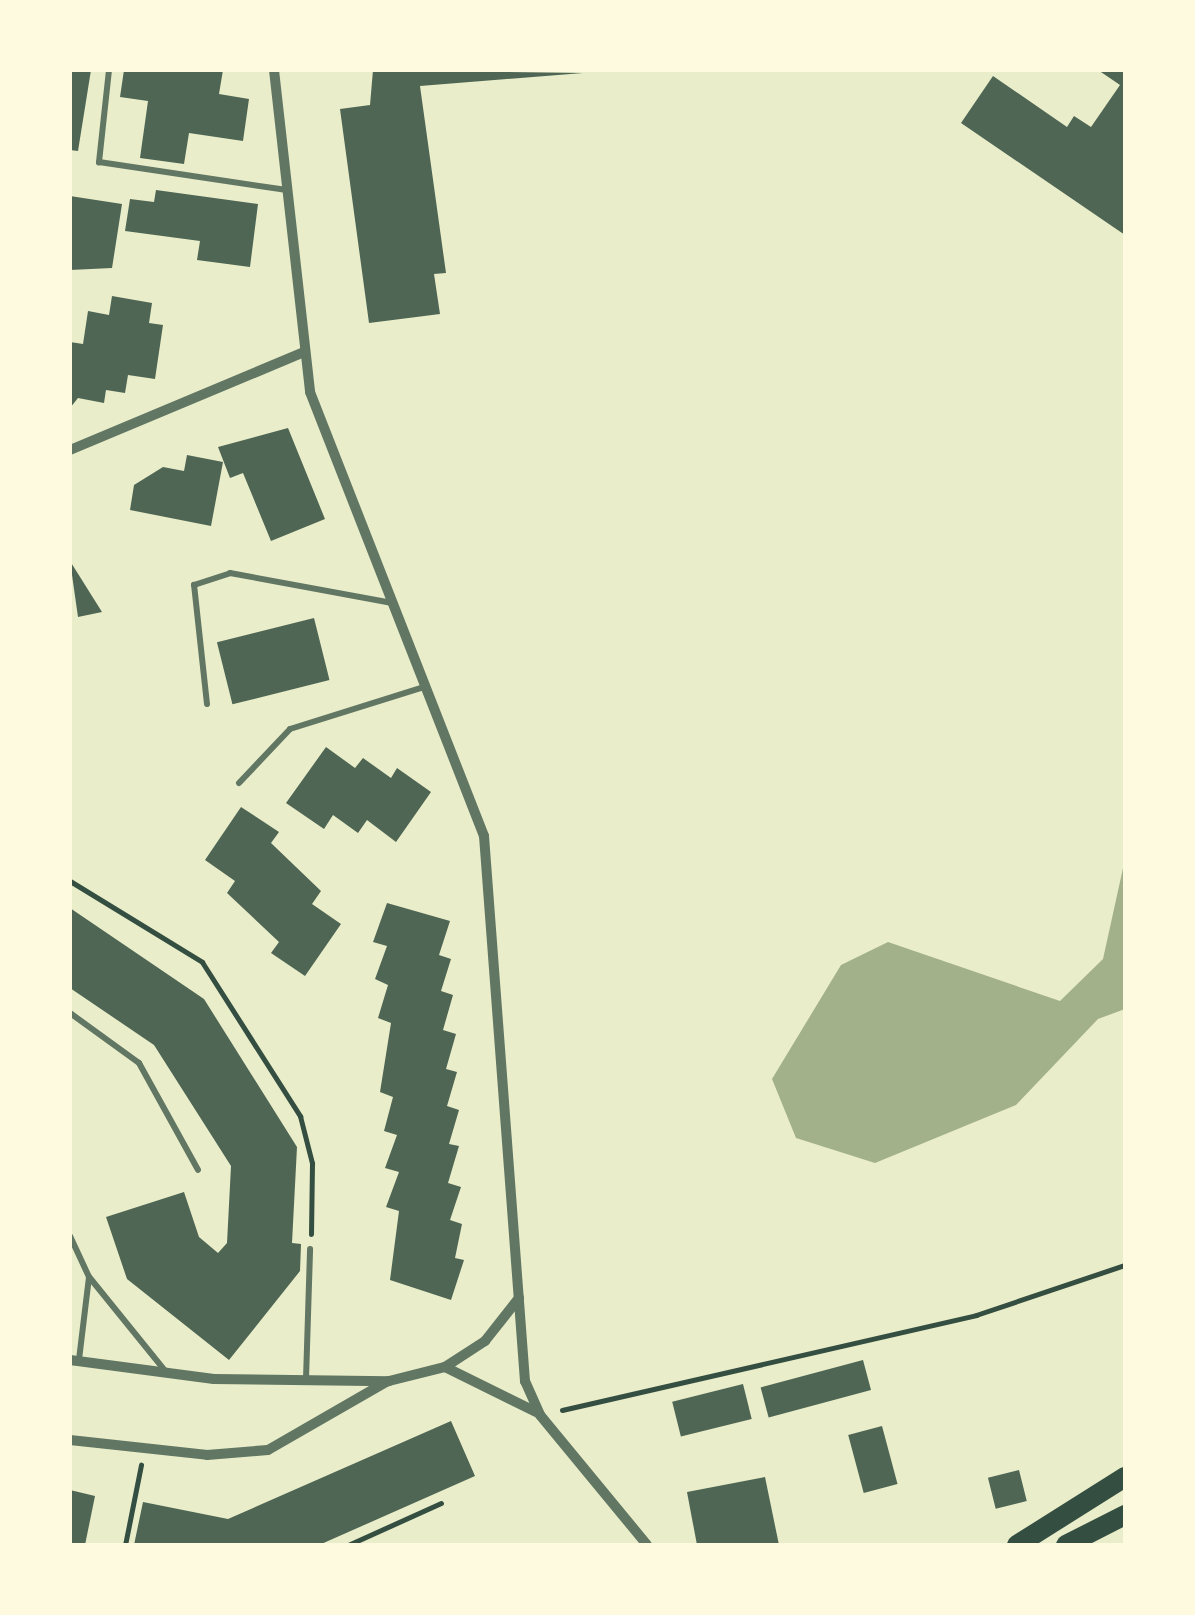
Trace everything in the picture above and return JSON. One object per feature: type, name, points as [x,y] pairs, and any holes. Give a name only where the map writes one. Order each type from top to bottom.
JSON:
[{"type":"main road","points":[[1017,1545],[1125,1477]]},
{"type":"main road","points":[[1066,1545],[1125,1515]]},
{"type":"street","points":[[274,70],[310,392],[484,836],[525,1381],[540,1415],[647,1545]]},
{"type":"street","points":[[70,450],[304,352]]},
{"type":"street","points":[[74,1361],[167,1373],[389,1380],[446,1367],[485,1341],[519,1298]]},
{"type":"street","points":[[446,1367],[540,1415]]},
{"type":"street","points":[[70,1440],[145,1448],[268,1450],[389,1380]]},
{"type":"lane","points":[[109,70],[99,162],[287,190]]},
{"type":"lane","points":[[207,704],[194,585],[230,573],[393,604]]},
{"type":"lane","points":[[239,783],[290,729],[425,686]]},
{"type":"lane","points":[[70,1013],[140,1064],[198,1170]]},
{"type":"lane","points":[[70,1236],[89,1277],[167,1373]]},
{"type":"lane","points":[[306,1379],[310,1249]]},
{"type":"lane","points":[[74,1361],[89,1277]]},
{"type":"path","points":[[70,882],[202,962],[300,1116],[312,1163],[310,1249]]},
{"type":"path","points":[[540,1415],[976,1315],[1125,1265]]},
{"type":"path","points":[[125,1545],[145,1448]]},
{"type":"path","points":[[348,1545],[440,1504]]},
{"type":"shaded area","points":[[1125,859],[1125,1009],[1098,1019],[1016,1105],[875,1163],[796,1138],[772,1079],[841,965],[888,942],[1060,1001],[1103,959]]},
{"type":"building","points":[[70,70],[91,70],[78,151],[70,150]]},
{"type":"building","points":[[124,70],[223,70],[219,94],[249,99],[243,141],[189,133],[184,164],[140,158],[148,101],[120,97]]},
{"type":"building","points":[[373,70],[583,73],[420,86],[446,273],[434,274],[440,314],[369,323],[340,109],[370,105]]},
{"type":"building","points":[[1098,70],[1125,70],[1125,235],[961,123],[993,76],[1067,127],[1074,116],[1091,127],[1120,85]]},
{"type":"building","points":[[156,190],[258,204],[250,267],[197,260],[200,241],[125,231],[130,199],[154,202]]},
{"type":"building","points":[[70,196],[122,204],[112,268],[70,270]]},
{"type":"building","points":[[112,296],[152,303],[149,323],[163,325],[155,379],[128,375],[125,393],[106,390],[104,403],[78,398],[70,408],[70,342],[83,344],[88,311],[109,315]]},
{"type":"building","points":[[288,428],[325,519],[271,541],[243,473],[230,478],[218,447]]},
{"type":"building","points":[[187,455],[223,462],[211,526],[130,510],[134,485],[163,467],[184,471]]},
{"type":"building","points":[[70,561],[102,612],[78,617]]},
{"type":"building","points":[[314,618],[329,680],[232,704],[217,642]]},
{"type":"building","points":[[326,747],[355,768],[363,758],[391,778],[397,768],[431,792],[396,842],[367,820],[358,833],[333,815],[324,829],[286,803]]},
{"type":"building","points":[[241,807],[279,832],[271,843],[321,891],[312,904],[341,924],[305,976],[271,953],[279,942],[227,893],[235,881],[205,860]]},
{"type":"building","points":[[387,903],[450,921],[439,955],[451,959],[441,991],[453,995],[443,1030],[456,1034],[446,1069],[457,1072],[447,1106],[459,1110],[449,1144],[459,1146],[448,1183],[461,1187],[450,1220],[462,1224],[455,1258],[464,1260],[451,1300],[390,1280],[399,1211],[386,1207],[399,1172],[385,1168],[397,1135],[384,1131],[393,1097],[380,1092],[391,1023],[378,1018],[388,985],[375,979],[387,946],[373,942]]},
{"type":"building","points":[[70,908],[204,999],[297,1147],[292,1243],[301,1244],[300,1271],[229,1360],[127,1279],[106,1217],[184,1192],[199,1237],[218,1253],[227,1243],[231,1166],[154,1045],[70,988]]},
{"type":"building","points":[[863,1360],[871,1390],[769,1417],[761,1387]]},
{"type":"building","points":[[743,1384],[752,1419],[681,1437],[672,1402]]},
{"type":"building","points":[[451,1421],[475,1476],[319,1545],[134,1545],[143,1502],[228,1519]]},
{"type":"building","points":[[882,1426],[898,1484],[864,1493],[848,1435]]},
{"type":"building","points":[[1019,1470],[1027,1501],[996,1509],[988,1478]]},
{"type":"building","points":[[765,1477],[779,1545],[697,1545],[687,1492]]},
{"type":"building","points":[[70,1490],[95,1496],[85,1545],[70,1545]]}]
